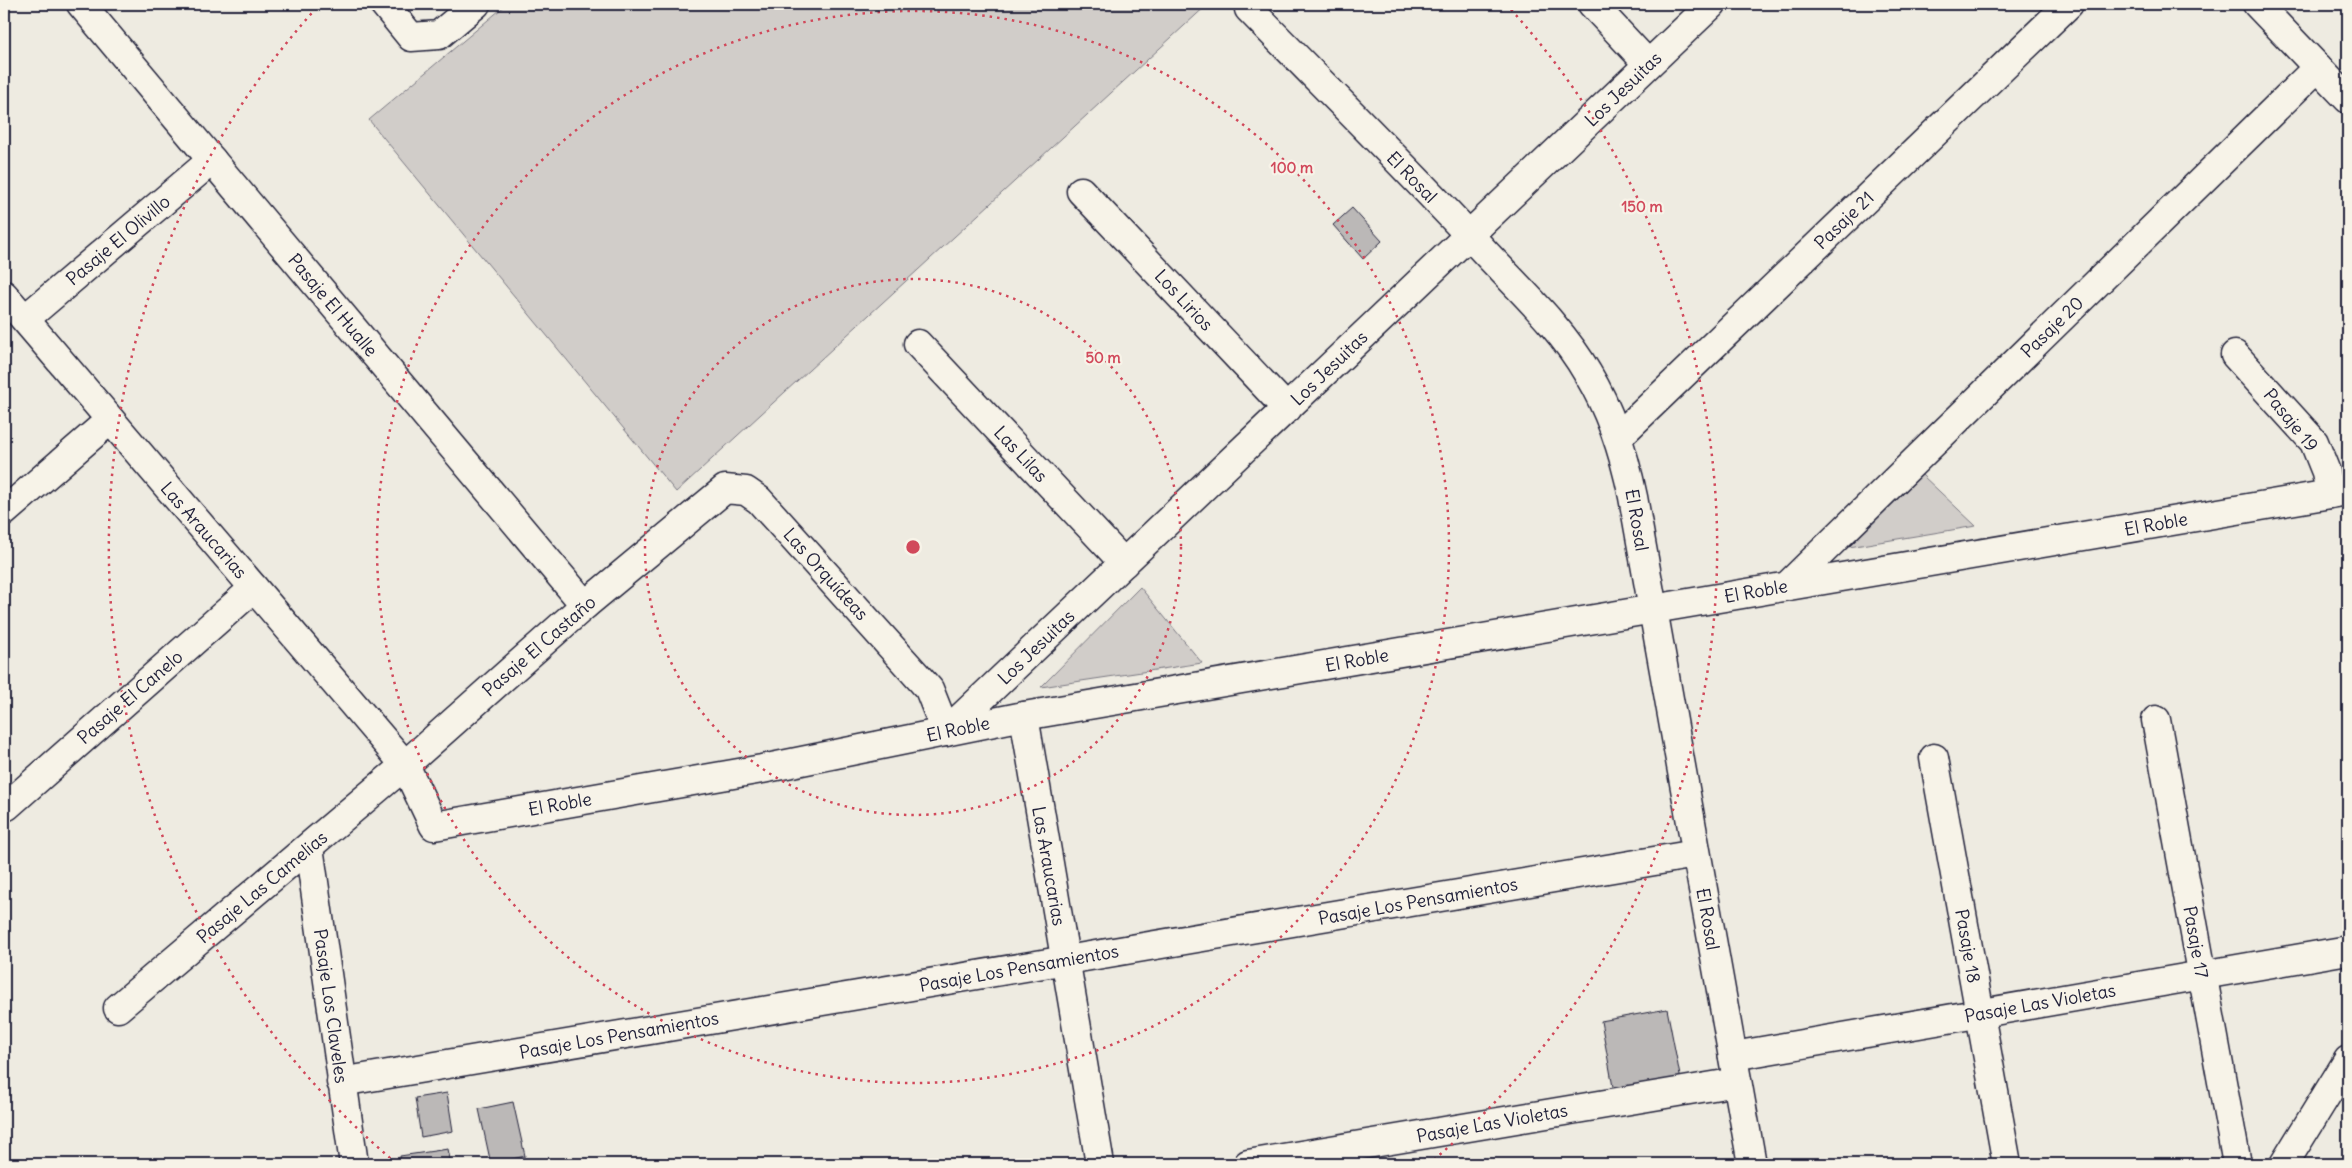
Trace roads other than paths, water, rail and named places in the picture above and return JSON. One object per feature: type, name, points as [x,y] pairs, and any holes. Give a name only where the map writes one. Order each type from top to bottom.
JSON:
[{"type":"street","name":"Pasaje El Hualle","points":[[81,4],[585,605]]},
{"type":"street","points":[[384,4],[411,36],[440,35],[476,4]]},
{"type":"street","points":[[1592,4],[1648,64]]},
{"type":"street","name":"Los Jesuitas","points":[[946,732],[1712,4]]},
{"type":"street","name":"Pasaje 21","points":[[1618,437],[2069,4]]},
{"type":"street","points":[[2257,4],[2348,100]]},
{"type":"street","name":"El Rosal","points":[[1249,9],[1469,235],[1568,344],[1596,389],[1618,437],[1626,467],[1653,610],[1752,1164]]},
{"type":"street","name":"Pasaje 20","points":[[1787,586],[2318,67]]},
{"type":"street","name":"Pasaje El Olivillo","points":[[25,320],[212,160]]},
{"type":"street","name":"Los Lirios","points":[[1081,191],[1287,409]]},
{"type":"street","name":"Las Araucarias","points":[[4,295],[405,765]]},
{"type":"street","name":"Las Lilas","points":[[918,344],[1124,563]]},
{"type":"street","name":"Pasaje 19","points":[[2236,354],[2314,442],[2326,472],[2339,493]]},
{"type":"street","points":[[4,512],[110,420]]},
{"type":"street","name":"Las Orquídeas","points":[[676,530],[724,489],[746,491],[759,500],[928,689],[946,732]]},
{"type":"street","name":"El Roble","points":[[405,765],[434,826],[762,769],[1024,716],[2339,493]]},
{"type":"street","name":"Pasaje El Castaño","points":[[405,765],[585,605],[676,530]]},
{"type":"street","name":"Pasaje El Canelo","points":[[7,806],[254,588]]},
{"type":"street","name":"Las Araucarias","points":[[1024,716],[1100,1164]]},
{"type":"street","name":"Pasaje 17","points":[[2156,720],[2237,1164]]},
{"type":"street","name":"Pasaje 18","points":[[1934,758],[2007,1164]]},
{"type":"street","name":"Pasaje Las Camelias","points":[[118,1008],[405,765]]},
{"type":"street","name":"Pasaje Los Claveles","points":[[309,847],[354,1164]]},
{"type":"street","name":"Pasaje Los Pensamientos","points":[[341,1082],[1696,854]]},
{"type":"street","name":"Pasaje Las Violetas","points":[[1248,1164],[1735,1069],[1980,1014],[2348,950]]},
{"type":"street","points":[[2284,1164],[2348,1060]]}]
